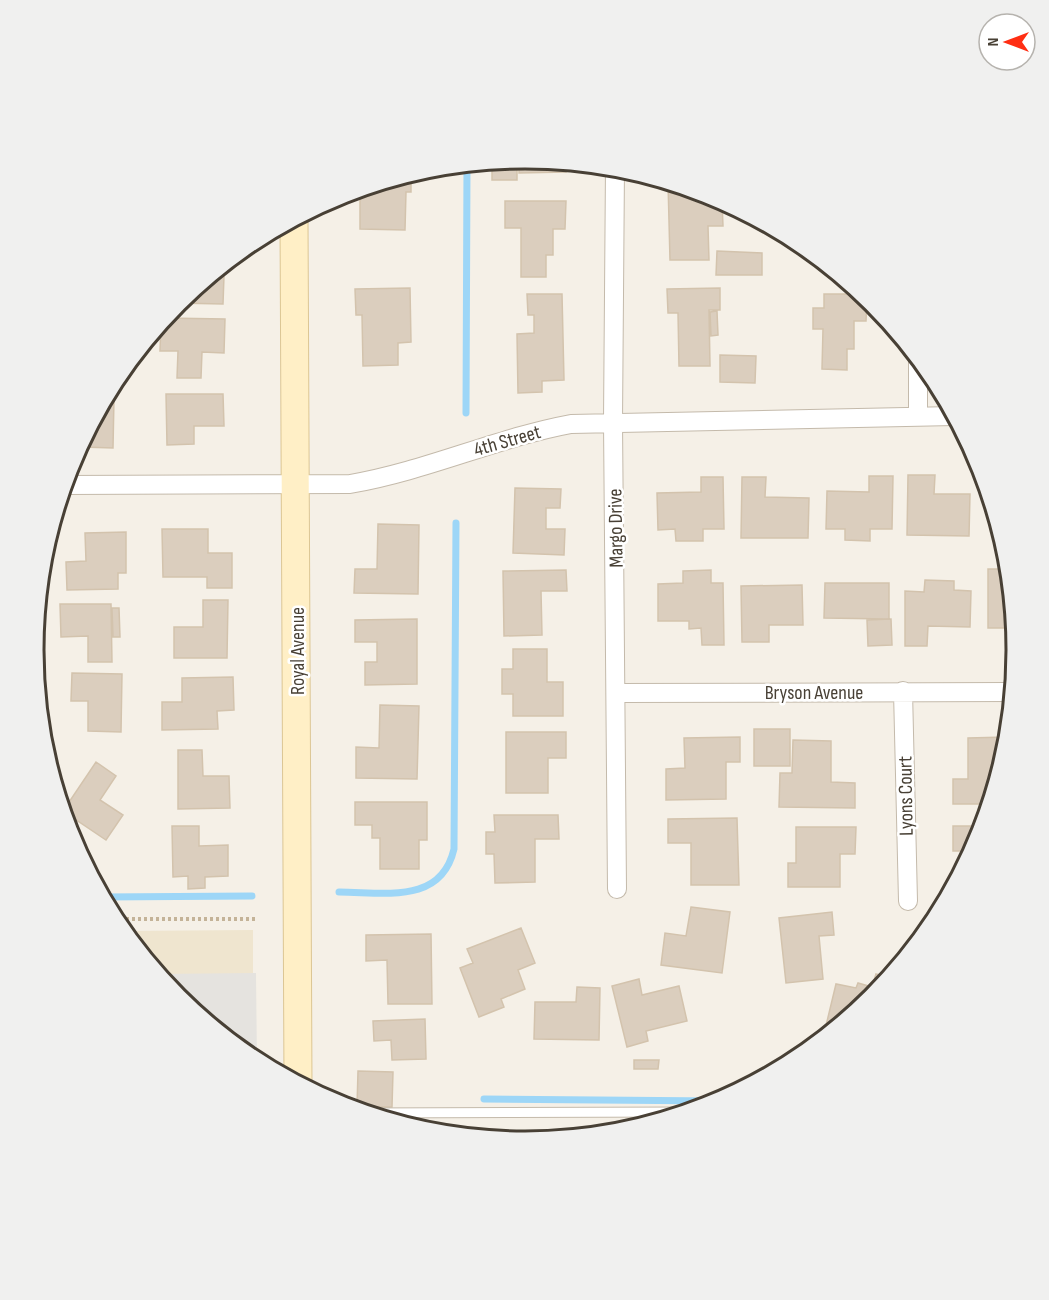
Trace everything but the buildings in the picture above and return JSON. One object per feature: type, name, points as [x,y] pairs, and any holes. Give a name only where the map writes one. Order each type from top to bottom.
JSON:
[{"type":"main road","name":"Royal Avenue","points":[[294,228],[298,1074]]},
{"type":"street","name":"Margo Drive","points":[[615,178],[613,422],[617,889]]},
{"type":"street","points":[[918,374],[918,416]]},
{"type":"street","name":"4th Street","points":[[73,485],[350,484],[385,478],[526,433],[571,424],[944,416]]},
{"type":"street","name":"Lyons Court","points":[[903,692],[908,901]]},
{"type":"street","name":"Bryson Avenue","points":[[616,693],[1003,692]]},
{"type":"lane","points":[[394,1113],[658,1112]]},
{"type":"path","points":[[127,920],[256,919]]},
{"type":"shaded area","points":[[253,930],[253,1047],[207,1012],[184,990],[135,931]]},
{"type":"shaded area","points":[[256,973],[257,1050],[207,1012],[169,974]]},
{"type":"waterway","points":[[466,413],[467,173]]},
{"type":"waterway","points":[[339,892],[392,893],[424,887],[437,879],[447,867],[454,849],[456,523]]},
{"type":"waterway","points":[[112,897],[252,896]]},
{"type":"waterway","points":[[484,1099],[691,1101]]}]
